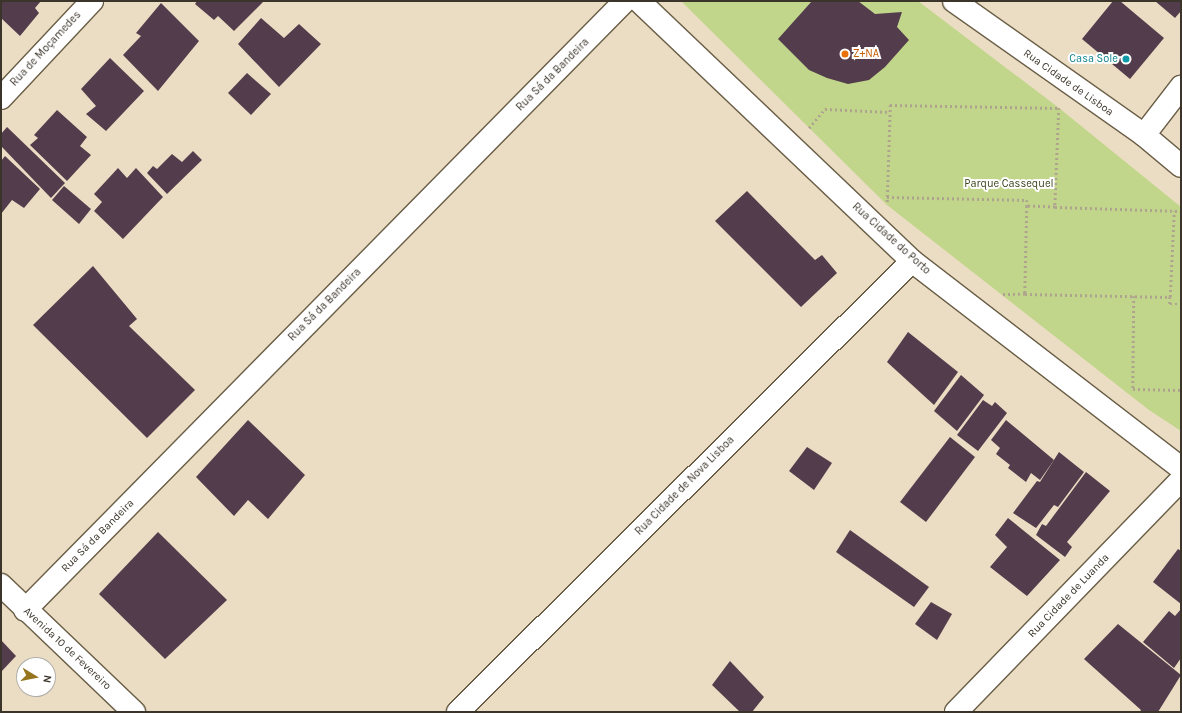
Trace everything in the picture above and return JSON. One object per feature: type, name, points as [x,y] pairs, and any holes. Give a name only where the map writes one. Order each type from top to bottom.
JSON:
[{"type":"street","name":"Rua de Moçamedes","points":[[1,98],[92,1]]},
{"type":"street","name":"Rua Sá da Bandeira","points":[[25,610],[625,1]]},
{"type":"street","name":"Rua Cidade do Porto","points":[[639,1],[912,261],[1181,468]]},
{"type":"street","name":"Rua Cidade de Lisboa","points":[[954,1],[980,21],[1144,135],[1181,166]]},
{"type":"street","points":[[966,1],[980,21]]},
{"type":"street","points":[[1144,135],[1181,87]]},
{"type":"street","name":"Rua Cidade de Nova Lisboa","points":[[458,712],[912,261]]},
{"type":"street","name":"Rua Cidade de Luanda","points":[[956,712],[1181,480]]},
{"type":"street","name":"Avenida 10 de Fevereiro","points":[[1,586],[134,712]]},
{"type":"path","points":[[887,205],[890,105],[1058,108],[1055,207]]},
{"type":"path","points":[[809,128],[825,109],[890,112]]},
{"type":"path","points":[[887,197],[1027,200],[1025,294]]},
{"type":"path","points":[[1027,206],[1181,211]]},
{"type":"path","points":[[1174,211],[1170,304],[1181,304]]},
{"type":"path","points":[[1002,295],[1025,294],[1170,297]]},
{"type":"path","points":[[1134,296],[1133,389],[1181,390]]},
{"type":"green space","name":"Parque Cassequel","points":[[681,1],[918,1],[1059,108],[1181,207],[1181,431],[1149,410],[887,205]]},
{"type":"building","points":[[1,1],[41,1],[35,8],[39,13],[20,36],[1,18]]},
{"type":"building","points":[[197,1],[263,2],[234,31],[218,16],[214,20],[195,4]]},
{"type":"building","name":"Z+NA","points":[[812,1],[858,1],[875,14],[902,12],[897,27],[909,40],[885,67],[869,80],[848,84],[827,78],[809,70],[778,39]]},
{"type":"building","name":"Casa Sole","points":[[1113,1],[1120,1],[1164,38],[1130,79],[1082,39]]},
{"type":"building","points":[[1155,1],[1181,1],[1181,11],[1175,18]]},
{"type":"building","points":[[161,3],[199,41],[158,91],[123,55],[141,36],[136,33]]},
{"type":"building","points":[[261,18],[284,38],[299,24],[321,44],[279,87],[238,44]]},
{"type":"building","points":[[110,58],[144,91],[106,131],[86,114],[96,106],[81,89]]},
{"type":"building","points":[[247,73],[271,94],[251,115],[228,93]]},
{"type":"building","points":[[57,110],[87,137],[80,146],[91,155],[67,181],[30,145],[38,138],[34,135]]},
{"type":"building","points":[[7,127],[65,183],[51,198],[1,146],[1,134]]},
{"type":"building","points":[[193,151],[202,160],[167,194],[147,173],[153,166],[157,169],[172,154],[182,162]]},
{"type":"building","points":[[5,156],[40,189],[24,208],[12,200],[1,214],[1,161]]},
{"type":"building","points":[[118,168],[127,178],[136,168],[163,197],[123,239],[94,211],[102,202],[94,194]]},
{"type":"building","points":[[64,186],[91,209],[79,224],[52,200]]},
{"type":"building","points":[[747,191],[815,260],[822,255],[837,273],[801,307],[715,221]]},
{"type":"building","points":[[93,266],[137,319],[129,326],[195,390],[147,438],[33,325]]},
{"type":"building","points":[[908,332],[958,372],[934,405],[887,362]]},
{"type":"building","points":[[961,375],[984,395],[957,431],[934,411]]},
{"type":"building","points":[[983,400],[992,406],[995,402],[1007,413],[978,451],[957,435]]},
{"type":"building","points":[[248,420],[305,475],[268,519],[248,500],[234,516],[196,477]]},
{"type":"building","points":[[1006,420],[1054,460],[1040,480],[1031,473],[1026,482],[1008,468],[1010,465],[996,454],[1000,448],[991,440]]},
{"type":"building","points":[[950,437],[975,457],[926,522],[900,502]]},
{"type":"building","points":[[807,447],[832,463],[814,490],[789,471]]},
{"type":"building","points":[[1059,452],[1084,472],[1058,507],[1054,505],[1036,528],[1013,513],[1037,481],[1040,482]]},
{"type":"building","points":[[1086,472],[1110,491],[1067,542],[1072,547],[1065,557],[1036,535],[1042,524],[1046,526]]},
{"type":"building","points":[[1008,518],[1060,560],[1027,596],[990,567],[1007,547],[995,535]]},
{"type":"building","points":[[850,530],[929,587],[914,607],[836,552]]},
{"type":"building","points":[[158,532],[227,600],[165,659],[99,594]]},
{"type":"building","points":[[1178,549],[1181,551],[1181,604],[1153,582]]},
{"type":"building","points":[[931,602],[952,614],[937,640],[915,624]]},
{"type":"building","points":[[1181,609],[1181,658],[1174,668],[1143,642],[1169,611],[1175,616]]},
{"type":"building","points":[[1118,624],[1181,675],[1158,712],[1140,712],[1141,710],[1084,659]]},
{"type":"building","points":[[1,640],[16,656],[1,672]]},
{"type":"building","points":[[730,661],[764,697],[752,712],[740,712],[712,685]]},
{"type":"place","name":"Z+NA","points":[[845,54]]},
{"type":"place","name":"Casa Sole","points":[[1126,59]]}]
